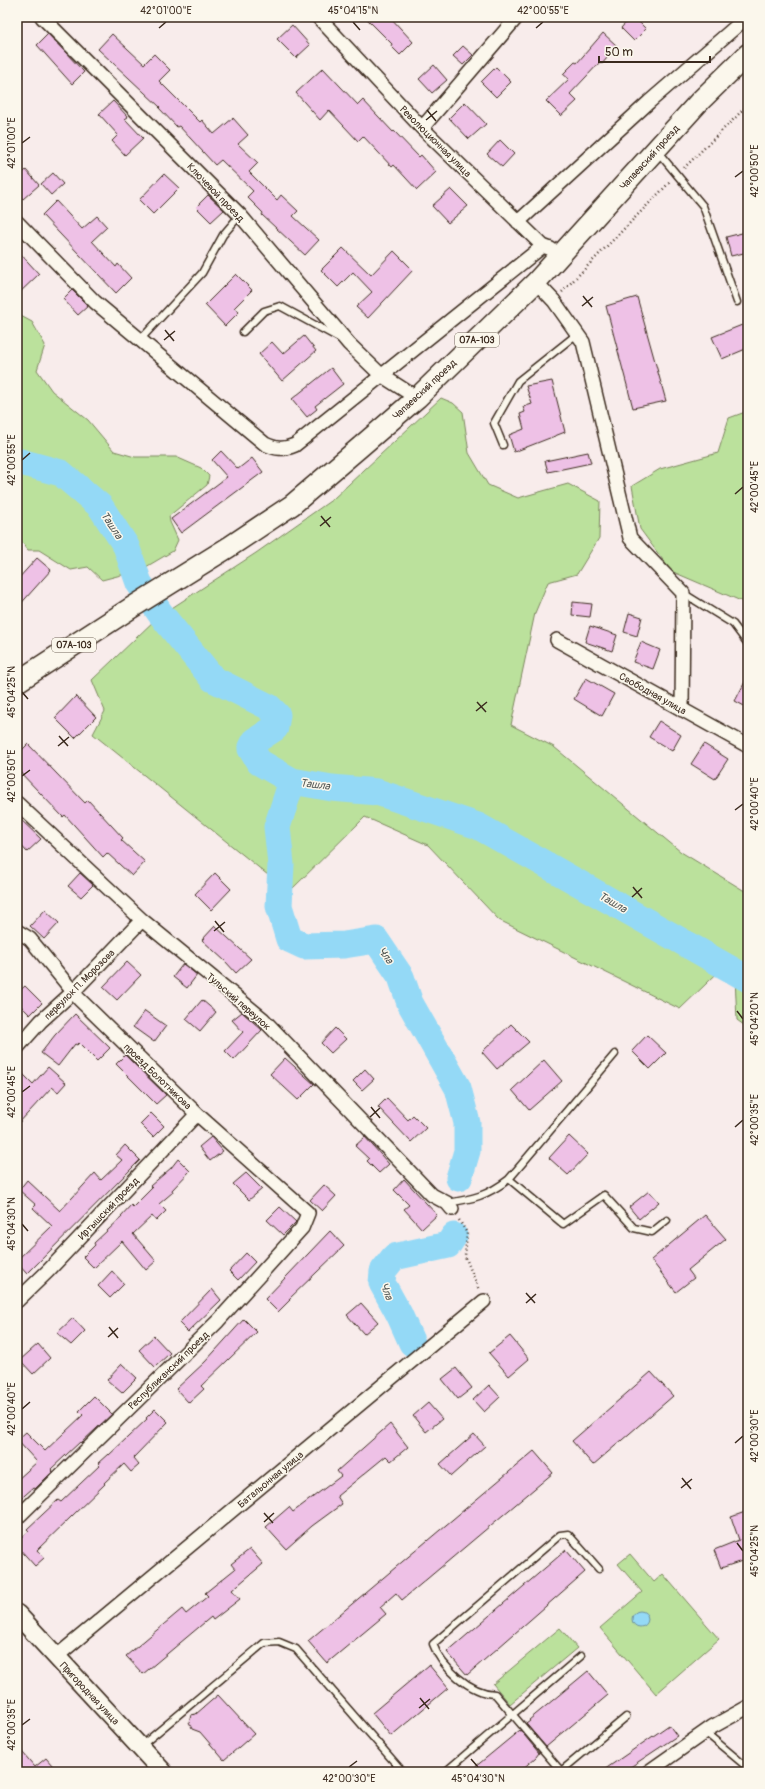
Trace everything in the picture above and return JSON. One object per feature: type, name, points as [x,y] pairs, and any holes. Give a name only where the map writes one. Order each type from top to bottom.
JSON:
[{"type":"main road","name":"Чапаевский проезд","points":[[17,682],[229,547],[292,504],[417,398],[536,282],[699,102],[748,54]]},
{"type":"street","name":"Ключевой проезд","points":[[42,17],[240,215],[349,344],[382,375],[417,398]]},
{"type":"street","name":"Революционная улица","points":[[318,17],[422,128],[518,222],[543,246],[562,252]]},
{"type":"street","points":[[422,128],[517,17]]},
{"type":"street","points":[[518,222],[649,102],[747,17]]},
{"type":"street","points":[[17,222],[95,302],[266,444],[276,449],[295,445],[543,246]]},
{"type":"street","points":[[536,282],[554,301],[583,342],[630,538],[683,593],[682,710]]},
{"type":"street","name":"Свободная улица","points":[[558,640],[748,746]]},
{"type":"street","name":"Тульский переулок","points":[[17,803],[142,920],[262,1019],[432,1195],[449,1206]]},
{"type":"street","name":"переулок П. Морозова","points":[[17,1048],[142,920]]},
{"type":"street","name":"проезд Болотникова","points":[[17,931],[30,939],[72,992],[197,1114],[308,1213]]},
{"type":"street","name":"Иртышский проезд","points":[[17,1301],[48,1271],[197,1114]]},
{"type":"street","name":"Республиканский проезд","points":[[17,1518],[218,1321],[302,1228],[308,1213]]},
{"type":"street","name":"Батальонная улица","points":[[57,1656],[484,1301]]},
{"type":"street","name":"Пригородная улица","points":[[17,1614],[163,1772]]},
{"type":"street","points":[[648,1772],[705,1732],[748,1707]]},
{"type":"lane","points":[[656,149],[676,176],[703,206],[737,302]]},
{"type":"lane","points":[[140,340],[202,273],[222,235],[240,215]]},
{"type":"lane","points":[[243,332],[264,311],[272,307],[280,306],[349,344]]},
{"type":"lane","points":[[503,445],[494,423],[518,381],[577,334]]},
{"type":"lane","points":[[683,593],[733,624],[748,644]]},
{"type":"lane","points":[[449,1206],[494,1190],[509,1179],[615,1054]]},
{"type":"lane","points":[[509,1179],[562,1224],[604,1195],[634,1228],[652,1232],[667,1220]]},
{"type":"lane","points":[[599,1569],[568,1534],[560,1535],[433,1644],[436,1652],[459,1679],[484,1693],[495,1694],[561,1772],[626,1717]]},
{"type":"lane","points":[[140,1747],[264,1643],[279,1642],[296,1649],[403,1772]]},
{"type":"lane","points":[[446,1772],[581,1656]]},
{"type":"lane","points":[[705,1732],[748,1768]]},
{"type":"path","points":[[554,301],[676,176],[748,105]]},
{"type":"path","points":[[449,1206],[467,1233],[465,1256],[484,1301]]},
{"type":"green space","points":[[17,314],[32,322],[45,345],[37,370],[52,391],[88,420],[114,451],[135,457],[176,457],[201,468],[209,476],[207,485],[169,516],[178,540],[173,551],[129,577],[121,575],[102,580],[88,567],[71,570],[39,550],[28,550],[17,536]]},
{"type":"green space","points":[[441,398],[453,403],[463,412],[469,453],[488,485],[518,498],[568,484],[600,501],[599,538],[577,574],[548,582],[535,613],[511,725],[554,747],[681,852],[748,893],[748,1028],[737,1020],[734,957],[680,1009],[499,920],[428,845],[365,817],[289,892],[93,734],[105,711],[92,680],[158,617],[256,553],[333,499]]},
{"type":"green space","points":[[748,411],[748,604],[671,571],[640,529],[632,486],[660,469],[718,453],[729,418]]},
{"type":"green space","points":[[630,1554],[654,1582],[663,1574],[719,1639],[656,1694],[600,1628],[642,1592],[618,1564]]},
{"type":"green space","points":[[560,1628],[577,1648],[510,1704],[493,1684]]},
{"type":"water","points":[[640,1611],[646,1613],[648,1619],[646,1625],[640,1627],[634,1625],[632,1619],[634,1613]]},
{"type":"building","points":[[365,17],[390,17],[413,42],[400,55],[391,46],[392,44]]},
{"type":"building","points":[[631,17],[634,17],[646,29],[634,41],[621,28]]},
{"type":"building","points":[[292,25],[310,45],[296,58],[277,39]]},
{"type":"building","points":[[603,33],[617,46],[602,64],[600,62],[570,94],[577,101],[561,116],[546,101],[569,79],[563,74],[575,62],[577,63]]},
{"type":"building","points":[[48,34],[84,72],[72,84],[37,45]]},
{"type":"building","points":[[112,34],[144,64],[154,54],[170,70],[159,81],[200,122],[202,120],[214,134],[233,118],[248,135],[238,144],[258,163],[249,172],[277,200],[281,195],[298,211],[293,216],[319,240],[305,255],[262,215],[263,213],[247,197],[253,191],[221,160],[215,165],[179,126],[177,127],[159,108],[160,107],[98,49]]},
{"type":"building","points":[[463,46],[473,55],[463,65],[453,56]]},
{"type":"building","points":[[434,65],[447,80],[432,93],[419,79]]},
{"type":"building","points":[[496,67],[511,82],[496,97],[481,82]]},
{"type":"building","points":[[323,68],[358,105],[363,100],[393,132],[394,131],[419,157],[421,155],[436,172],[417,190],[394,165],[392,167],[363,136],[358,141],[329,110],[320,120],[296,93]]},
{"type":"building","points":[[113,101],[128,117],[125,119],[143,138],[125,155],[112,141],[118,135],[99,114]]},
{"type":"building","points":[[465,102],[486,124],[469,139],[449,118]]},
{"type":"building","points":[[500,140],[514,154],[502,167],[487,154]]},
{"type":"building","points":[[26,170],[39,185],[23,199],[17,193],[17,178]]},
{"type":"building","points":[[53,173],[63,184],[51,195],[41,184]]},
{"type":"building","points":[[164,174],[179,188],[153,214],[139,200]]},
{"type":"building","points":[[451,189],[468,206],[448,223],[432,206]]},
{"type":"building","points":[[208,195],[224,210],[211,222],[196,207]]},
{"type":"building","points":[[56,201],[82,229],[97,216],[107,227],[92,241],[116,267],[118,264],[131,278],[116,293],[42,215]]},
{"type":"building","points":[[746,232],[748,252],[731,256],[726,237]]},
{"type":"building","points":[[343,248],[371,275],[394,251],[413,270],[368,318],[356,307],[372,292],[353,272],[338,287],[321,270]]},
{"type":"building","points":[[17,250],[39,274],[17,295]]},
{"type":"building","points":[[236,274],[252,290],[234,308],[239,312],[225,326],[205,305]]},
{"type":"building","points":[[72,290],[88,306],[78,315],[63,299]]},
{"type":"building","points":[[637,297],[666,401],[633,408],[606,306]]},
{"type":"building","points":[[742,325],[748,341],[748,348],[722,359],[712,337]]},
{"type":"building","points":[[304,336],[316,351],[282,381],[259,354],[272,342],[283,354]]},
{"type":"building","points":[[331,368],[343,384],[315,406],[317,409],[307,417],[292,399]]},
{"type":"building","points":[[552,381],[565,432],[514,452],[509,435],[524,429],[520,414],[525,412],[523,407],[532,404],[526,386]]},
{"type":"building","points":[[221,451],[238,469],[252,458],[263,472],[181,533],[171,519],[227,477],[212,460]]},
{"type":"building","points":[[588,452],[591,463],[548,472],[545,461]]},
{"type":"building","points":[[37,558],[51,570],[17,608],[17,580]]},
{"type":"building","points":[[573,602],[592,604],[590,617],[572,615]]},
{"type":"building","points":[[629,613],[642,617],[637,636],[624,632]]},
{"type":"building","points":[[590,626],[617,635],[612,651],[585,642]]},
{"type":"building","points":[[641,642],[660,650],[653,669],[633,662]]},
{"type":"building","points":[[748,676],[748,708],[735,701]]},
{"type":"building","points":[[586,678],[614,694],[602,716],[574,699]]},
{"type":"building","points":[[76,696],[96,717],[75,738],[55,718]]},
{"type":"building","points":[[659,721],[681,735],[672,751],[649,737]]},
{"type":"building","points":[[28,744],[85,803],[88,800],[123,838],[121,840],[145,862],[132,876],[107,853],[103,857],[65,815],[63,817],[17,769],[17,755]]},
{"type":"building","points":[[704,744],[728,759],[715,779],[691,764]]},
{"type":"building","points":[[17,816],[41,839],[27,852],[17,841]]},
{"type":"building","points":[[80,873],[93,885],[81,897],[68,886]]},
{"type":"building","points":[[215,873],[231,889],[211,910],[195,894]]},
{"type":"building","points":[[45,910],[59,923],[44,939],[30,926]]},
{"type":"building","points":[[215,926],[251,959],[236,973],[202,940]]},
{"type":"building","points":[[127,962],[141,975],[117,1000],[103,987]]},
{"type":"building","points":[[183,964],[197,975],[187,988],[173,977]]},
{"type":"building","points":[[25,986],[42,1003],[30,1015],[17,1002],[17,993]]},
{"type":"building","points":[[202,1000],[216,1012],[200,1031],[186,1019]]},
{"type":"building","points":[[145,1011],[166,1026],[154,1042],[133,1027]]},
{"type":"building","points":[[242,1012],[262,1030],[234,1060],[225,1051],[243,1032],[232,1020]]},
{"type":"building","points":[[75,1014],[110,1048],[97,1061],[79,1043],[77,1045],[75,1044],[58,1066],[41,1053],[55,1035]]},
{"type":"building","points":[[511,1024],[529,1042],[497,1069],[482,1052]]},
{"type":"building","points":[[335,1028],[346,1039],[331,1053],[321,1043]]},
{"type":"building","points":[[647,1035],[666,1053],[650,1069],[632,1051]]},
{"type":"building","points":[[125,1055],[166,1095],[156,1104],[116,1064]]},
{"type":"building","points":[[285,1058],[314,1084],[298,1100],[270,1074]]},
{"type":"building","points":[[544,1060],[562,1081],[529,1110],[512,1090]]},
{"type":"building","points":[[48,1067],[66,1083],[58,1092],[52,1087],[17,1125],[17,1081],[23,1074],[33,1084]]},
{"type":"building","points":[[365,1069],[374,1079],[362,1090],[353,1081]]},
{"type":"building","points":[[387,1098],[408,1120],[413,1115],[426,1128],[411,1142],[378,1107]]},
{"type":"building","points":[[151,1113],[164,1126],[153,1137],[140,1124]]},
{"type":"building","points":[[569,1136],[588,1154],[568,1175],[549,1158]]},
{"type":"building","points":[[211,1137],[223,1151],[210,1161],[199,1147]]},
{"type":"building","points":[[365,1137],[389,1164],[379,1173],[367,1161],[369,1159],[355,1146]]},
{"type":"building","points":[[125,1145],[140,1160],[27,1274],[17,1263],[17,1260],[52,1226],[33,1208],[36,1205],[19,1190],[27,1180],[60,1211],[95,1173],[101,1180],[122,1160],[116,1155]]},
{"type":"building","points":[[178,1159],[190,1171],[172,1190],[173,1192],[159,1204],[166,1211],[156,1221],[152,1216],[133,1234],[156,1261],[146,1270],[122,1241],[94,1268],[83,1257],[95,1245],[94,1243],[122,1217],[121,1216],[131,1205],[133,1207],[152,1188],[150,1186],[171,1168]]},
{"type":"building","points":[[246,1173],[262,1189],[249,1200],[233,1184]]},
{"type":"building","points":[[404,1179],[437,1215],[422,1229],[404,1209],[409,1205],[394,1190]]},
{"type":"building","points":[[324,1185],[336,1196],[322,1211],[310,1200]]},
{"type":"building","points":[[649,1191],[659,1202],[639,1219],[629,1207]]},
{"type":"building","points":[[280,1207],[296,1222],[283,1235],[267,1220]]},
{"type":"building","points":[[705,1215],[726,1239],[688,1270],[694,1278],[676,1292],[651,1260]]},
{"type":"building","points":[[330,1231],[344,1246],[289,1299],[290,1300],[278,1312],[265,1299]]},
{"type":"building","points":[[246,1253],[255,1262],[238,1280],[229,1271]]},
{"type":"building","points":[[112,1271],[124,1284],[110,1298],[98,1286]]},
{"type":"building","points":[[212,1289],[221,1300],[188,1332],[179,1323]]},
{"type":"building","points":[[361,1303],[378,1322],[364,1334],[347,1315]]},
{"type":"building","points":[[73,1318],[85,1331],[71,1345],[57,1333]]},
{"type":"building","points":[[244,1319],[257,1332],[201,1386],[204,1389],[189,1403],[176,1389],[205,1362]]},
{"type":"building","points":[[154,1336],[170,1353],[155,1367],[139,1350]]},
{"type":"building","points":[[510,1336],[529,1359],[509,1376],[489,1353]]},
{"type":"building","points":[[38,1344],[50,1358],[33,1374],[20,1360]]},
{"type":"building","points":[[122,1364],[137,1378],[122,1393],[107,1380]]},
{"type":"building","points":[[456,1368],[472,1388],[458,1399],[442,1379]]},
{"type":"building","points":[[651,1372],[673,1396],[593,1465],[572,1441]]},
{"type":"building","points":[[489,1385],[500,1397],[484,1412],[473,1400]]},
{"type":"building","points":[[94,1396],[112,1414],[51,1469],[53,1471],[35,1489],[33,1488],[17,1502],[17,1480],[37,1462],[17,1440],[26,1432],[45,1451],[83,1415],[79,1411]]},
{"type":"building","points":[[428,1403],[442,1419],[426,1432],[413,1416]]},
{"type":"building","points":[[155,1409],[168,1422],[133,1458],[139,1465],[131,1472],[124,1464],[104,1483],[105,1484],[37,1550],[44,1558],[35,1566],[17,1546],[17,1542],[29,1531],[27,1529],[58,1500],[61,1502],[100,1465],[98,1463],[108,1454],[109,1455],[147,1419],[146,1418]]},
{"type":"building","points":[[390,1424],[408,1447],[391,1461],[386,1456],[337,1496],[342,1504],[312,1526],[286,1549],[266,1527],[289,1507],[293,1512],[341,1476],[337,1471]]},
{"type":"building","points":[[474,1434],[485,1446],[451,1476],[440,1464]]},
{"type":"building","points":[[534,1451],[553,1473],[402,1600],[396,1593],[380,1607],[386,1614],[327,1663],[308,1641]]},
{"type":"building","points":[[748,1511],[748,1559],[721,1568],[714,1550],[739,1540],[731,1517]]},
{"type":"building","points":[[250,1549],[263,1564],[232,1590],[240,1599],[213,1620],[211,1617],[143,1674],[126,1656],[182,1609],[186,1614],[208,1596],[205,1593],[235,1569],[231,1564]]},
{"type":"building","points":[[566,1550],[585,1572],[467,1675],[447,1652]]},
{"type":"building","points":[[429,1665],[448,1688],[391,1736],[372,1713]]},
{"type":"building","points":[[588,1671],[608,1695],[546,1747],[526,1724]]},
{"type":"building","points":[[218,1695],[254,1734],[224,1760],[200,1732],[192,1729],[189,1723],[191,1715],[196,1714]]},
{"type":"building","points":[[669,1725],[677,1736],[623,1772],[601,1772]]},
{"type":"building","points":[[520,1730],[539,1753],[519,1772],[469,1772]]},
{"type":"building","points":[[17,1746],[35,1767],[46,1758],[58,1772],[17,1772]]},
{"type":"waterway","name":"Ташла","points":[[17,461],[61,473],[100,506],[126,546],[139,583],[160,613],[213,679],[269,707],[277,715],[275,728],[255,741],[251,749],[259,762],[292,781],[332,788],[377,792],[478,826],[748,979]]},
{"type":"waterway","name":"Чла","points":[[292,781],[277,827],[281,864],[279,906],[289,939],[304,946],[344,945],[376,940],[401,977],[410,1003],[458,1088],[467,1123],[467,1151],[459,1178]]},
{"type":"waterway","name":"Чла","points":[[412,1343],[399,1314],[382,1283],[383,1271],[394,1257],[448,1245],[454,1236]]}]
